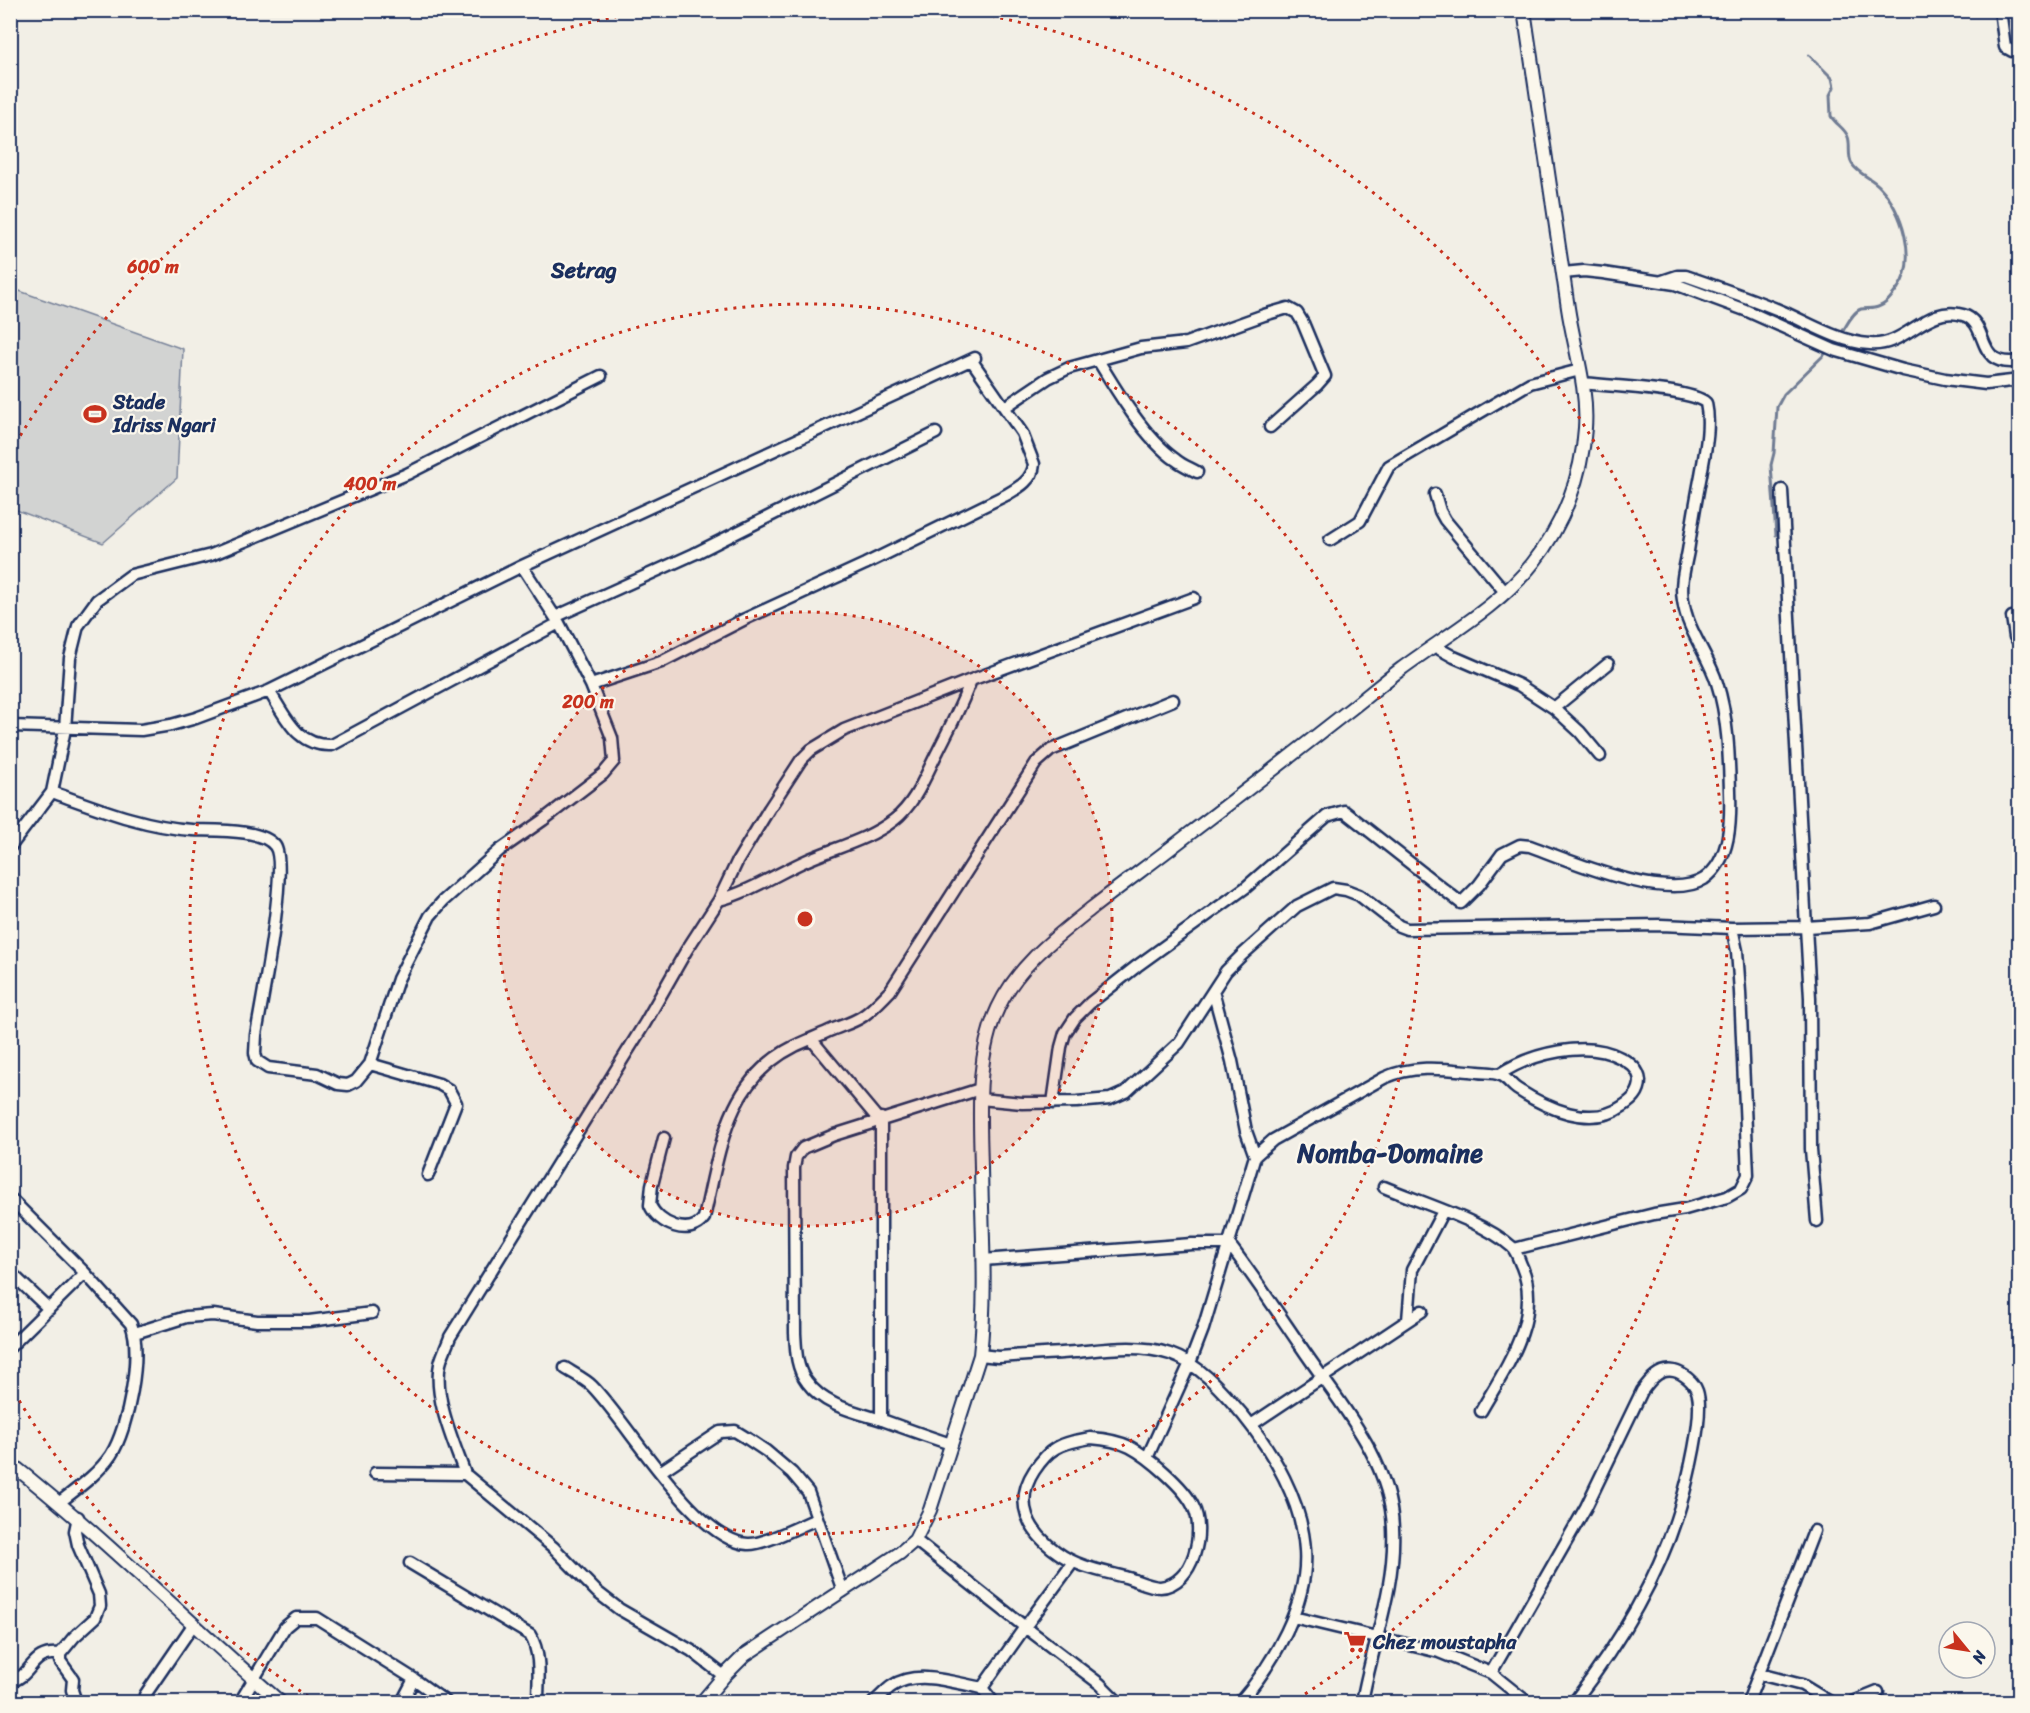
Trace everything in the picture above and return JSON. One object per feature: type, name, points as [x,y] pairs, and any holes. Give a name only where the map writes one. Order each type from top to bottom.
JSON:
[{"type":"street","points":[[702,1702],[745,1655],[900,1553],[915,1540],[930,1510],[980,1355],[983,1332],[983,1260],[980,1094],[984,1059],[993,1021],[1020,972],[1033,958],[1121,885],[1397,672],[1505,592],[1533,564],[1546,545],[1570,498],[1577,476],[1584,437],[1586,408],[1570,321],[1524,10]]},
{"type":"street","points":[[2000,10],[2006,46],[2012,51],[2019,50]]},
{"type":"street","points":[[1563,273],[1584,271],[1662,281],[1697,291],[1830,348],[1903,370],[1967,382],[1998,384],[2019,380]]},
{"type":"street","points":[[1662,281],[1677,276],[1686,276],[1778,310],[1836,335],[1868,344],[1895,341],[1933,316],[1949,313],[1962,314],[1974,322],[1979,329],[1990,356],[2010,363],[2019,361]]},
{"type":"street","points":[[1005,407],[1048,378],[1069,368],[1141,348],[1186,343],[1288,308],[1297,313],[1303,323],[1325,376],[1317,386],[1270,427]]},
{"type":"street","points":[[10,726],[141,730],[171,725],[269,691],[522,566],[974,360],[1022,433],[1034,464],[1031,475],[1019,487],[866,564],[746,619],[661,662],[591,684]]},
{"type":"street","points":[[1098,360],[1112,383],[1161,448],[1176,461],[1197,472]]},
{"type":"street","points":[[1330,540],[1360,521],[1389,466],[1530,383],[1580,370]]},
{"type":"street","points":[[10,847],[52,792],[65,729],[70,658],[78,626],[97,600],[131,575],[211,555],[407,474],[601,376]]},
{"type":"street","points":[[1053,1103],[1061,1047],[1065,1033],[1075,1018],[1090,1003],[1137,966],[1245,888],[1327,816],[1344,811],[1461,903],[1479,885],[1502,854],[1520,845],[1530,846],[1604,873],[1650,885],[1690,884],[1706,877],[1713,870],[1724,851],[1731,823],[1729,764],[1724,718],[1718,685],[1693,634],[1682,599],[1685,565],[1707,441],[1706,403],[1700,398],[1678,393],[1583,383]]},
{"type":"street","points":[[269,691],[304,740],[319,746],[332,745],[557,620],[936,433]]},
{"type":"street","points":[[1782,490],[1810,998],[1811,1149],[1817,1221]]},
{"type":"street","points":[[1435,494],[1445,520],[1505,592]]},
{"type":"street","points":[[52,792],[146,823],[180,830],[249,834],[264,838],[275,846],[280,859],[277,902],[256,1035],[257,1061],[268,1068],[317,1074],[338,1084],[348,1085],[356,1081],[370,1064],[398,979],[429,916],[500,850],[611,767],[614,761],[612,738],[591,684],[557,620],[522,566]]},
{"type":"street","points":[[724,1676],[692,1651],[619,1609],[597,1592],[553,1547],[465,1474],[453,1440],[438,1382],[440,1364],[450,1337],[645,1023],[686,951],[719,900],[737,862],[769,809],[801,760],[811,750],[844,730],[971,680],[1194,598]]},
{"type":"street","points":[[2012,616],[2015,636],[2019,642]]},
{"type":"street","points":[[1434,646],[1519,685],[1554,708],[1580,732],[1600,756]]},
{"type":"street","points":[[1554,708],[1608,664]]},
{"type":"street","points":[[719,900],[737,895],[806,861],[861,839],[900,815],[915,796],[963,704],[971,680]]},
{"type":"street","points":[[664,1138],[652,1185],[650,1205],[654,1212],[664,1220],[680,1228],[690,1228],[704,1218],[723,1134],[734,1106],[744,1091],[760,1070],[775,1057],[862,1017],[890,991],[1020,786],[1041,758],[1051,750],[1173,700]]},
{"type":"street","points":[[951,1444],[843,1408],[822,1397],[803,1375],[796,1354],[794,1168],[796,1156],[803,1148],[880,1119],[980,1094],[1053,1103],[1110,1099],[1126,1092],[1179,1043],[1226,971],[1242,955],[1297,906],[1333,888],[1359,895],[1399,926],[1407,929],[1661,925],[1732,928],[1806,927],[1870,922],[1934,905]]},
{"type":"street","points":[[1514,1249],[1654,1214],[1666,1214],[1685,1209],[1727,1197],[1745,1185],[1748,1175],[1740,992],[1737,951],[1732,928]]},
{"type":"street","points":[[1213,991],[1232,1060],[1245,1131],[1255,1156]]},
{"type":"street","points":[[812,1040],[880,1119],[881,1420]]},
{"type":"street","points":[[1147,1458],[1203,1329],[1255,1156],[1273,1140],[1398,1072],[1424,1068],[1500,1074],[1528,1059],[1579,1050],[1599,1050],[1619,1057],[1634,1066],[1640,1081],[1634,1098],[1622,1108],[1601,1115],[1579,1116],[1542,1103],[1515,1088],[1500,1074]]},
{"type":"street","points":[[370,1064],[439,1084],[452,1094],[456,1103],[428,1175]]},
{"type":"street","points":[[1384,1187],[1484,1228],[1514,1249],[1527,1280],[1527,1316],[1515,1351],[1481,1411]]},
{"type":"street","points":[[10,1198],[85,1273],[131,1324],[135,1333],[136,1345],[130,1397],[127,1413],[115,1446],[97,1472],[60,1502]]},
{"type":"street","points":[[1408,1320],[1412,1270],[1443,1211]]},
{"type":"street","points":[[983,1260],[1192,1244],[1229,1244]]},
{"type":"street","points":[[1229,1244],[1261,1286],[1363,1435],[1385,1487],[1391,1511],[1393,1550],[1386,1604],[1362,1702]]},
{"type":"street","points":[[10,1272],[49,1309]]},
{"type":"street","points":[[10,1347],[85,1273]]},
{"type":"street","points":[[1251,1425],[1422,1311]]},
{"type":"street","points":[[135,1333],[186,1317],[213,1315],[257,1321],[309,1320],[372,1313]]},
{"type":"street","points":[[980,1355],[998,1357],[1131,1347],[1154,1349],[1190,1363],[1230,1400],[1251,1425],[1282,1475],[1301,1526],[1305,1551],[1304,1575],[1293,1617],[1267,1665],[1240,1702]]},
{"type":"street","points":[[565,1368],[591,1385],[660,1472],[716,1531],[735,1541],[749,1544],[761,1542],[817,1519]]},
{"type":"street","points":[[1491,1674],[1586,1507],[1642,1391],[1659,1373],[1669,1370],[1680,1373],[1693,1383],[1697,1390],[1698,1421],[1693,1453],[1671,1535],[1627,1626],[1599,1670],[1574,1702]]},
{"type":"street","points":[[660,1472],[720,1432],[735,1431],[766,1451],[792,1473],[808,1492],[843,1591]]},
{"type":"street","points":[[1091,1438],[1110,1440],[1129,1446],[1147,1458],[1183,1492],[1194,1507],[1198,1527],[1196,1547],[1190,1567],[1176,1582],[1160,1587],[1073,1562],[1058,1553],[1034,1532],[1026,1514],[1024,1496],[1030,1478],[1041,1461],[1055,1448],[1091,1438]]},
{"type":"street","points":[[11,1464],[78,1517],[193,1625],[280,1702]]},
{"type":"street","points":[[375,1473],[465,1474]]},
{"type":"street","points":[[76,1702],[72,1690],[73,1679],[60,1661],[60,1654],[74,1637],[90,1624],[100,1606],[99,1594],[78,1545],[75,1531],[78,1517]]},
{"type":"street","points":[[1748,1702],[1814,1531]]},
{"type":"street","points":[[915,1540],[1100,1684],[1118,1702]]},
{"type":"street","points":[[982,1688],[1073,1562]]},
{"type":"street","points":[[410,1563],[530,1635],[536,1644],[538,1654],[538,1702]]},
{"type":"street","points":[[1293,1617],[1439,1652],[1491,1674],[1527,1702]]},
{"type":"street","points":[[240,1702],[285,1628],[296,1618],[317,1618],[414,1679],[446,1702]]},
{"type":"street","points":[[150,1702],[146,1700],[145,1695],[193,1625]]},
{"type":"street","points":[[10,1680],[12,1682],[18,1679],[36,1659],[43,1655],[60,1654]]},
{"type":"street","points":[[1759,1674],[1802,1685],[1830,1702]]},
{"type":"street","points":[[874,1702],[892,1686],[906,1680],[920,1678],[982,1688],[993,1702]]},
{"type":"street","points":[[402,1702],[414,1679]]},
{"type":"street","points":[[1853,1702],[1878,1692]]},
{"type":"shaded area","name":"Stade Idriss Ngari","points":[[11,288],[183,349],[177,478],[103,543],[11,508]]},
{"type":"waterway","points":[[1809,55],[1832,78],[1834,87],[1830,95],[1831,116],[1848,137],[1852,164],[1877,184],[1888,197],[1901,222],[1907,250],[1904,277],[1893,295],[1882,305],[1858,311],[1852,316],[1841,334]]},
{"type":"waterway","points":[[1776,535],[1771,465],[1777,407],[1784,394],[1828,351]]},
{"type":"place","name":"Stade Idriss Ngari","points":[[95,414]]},
{"type":"place","name":"Chez moustapha","points":[[1355,1642]]},
{"type":"district","name":"Setrag","points":[[584,270]]},
{"type":"district","name":"Nomba-Domaine","points":[[1390,1153]]}]
